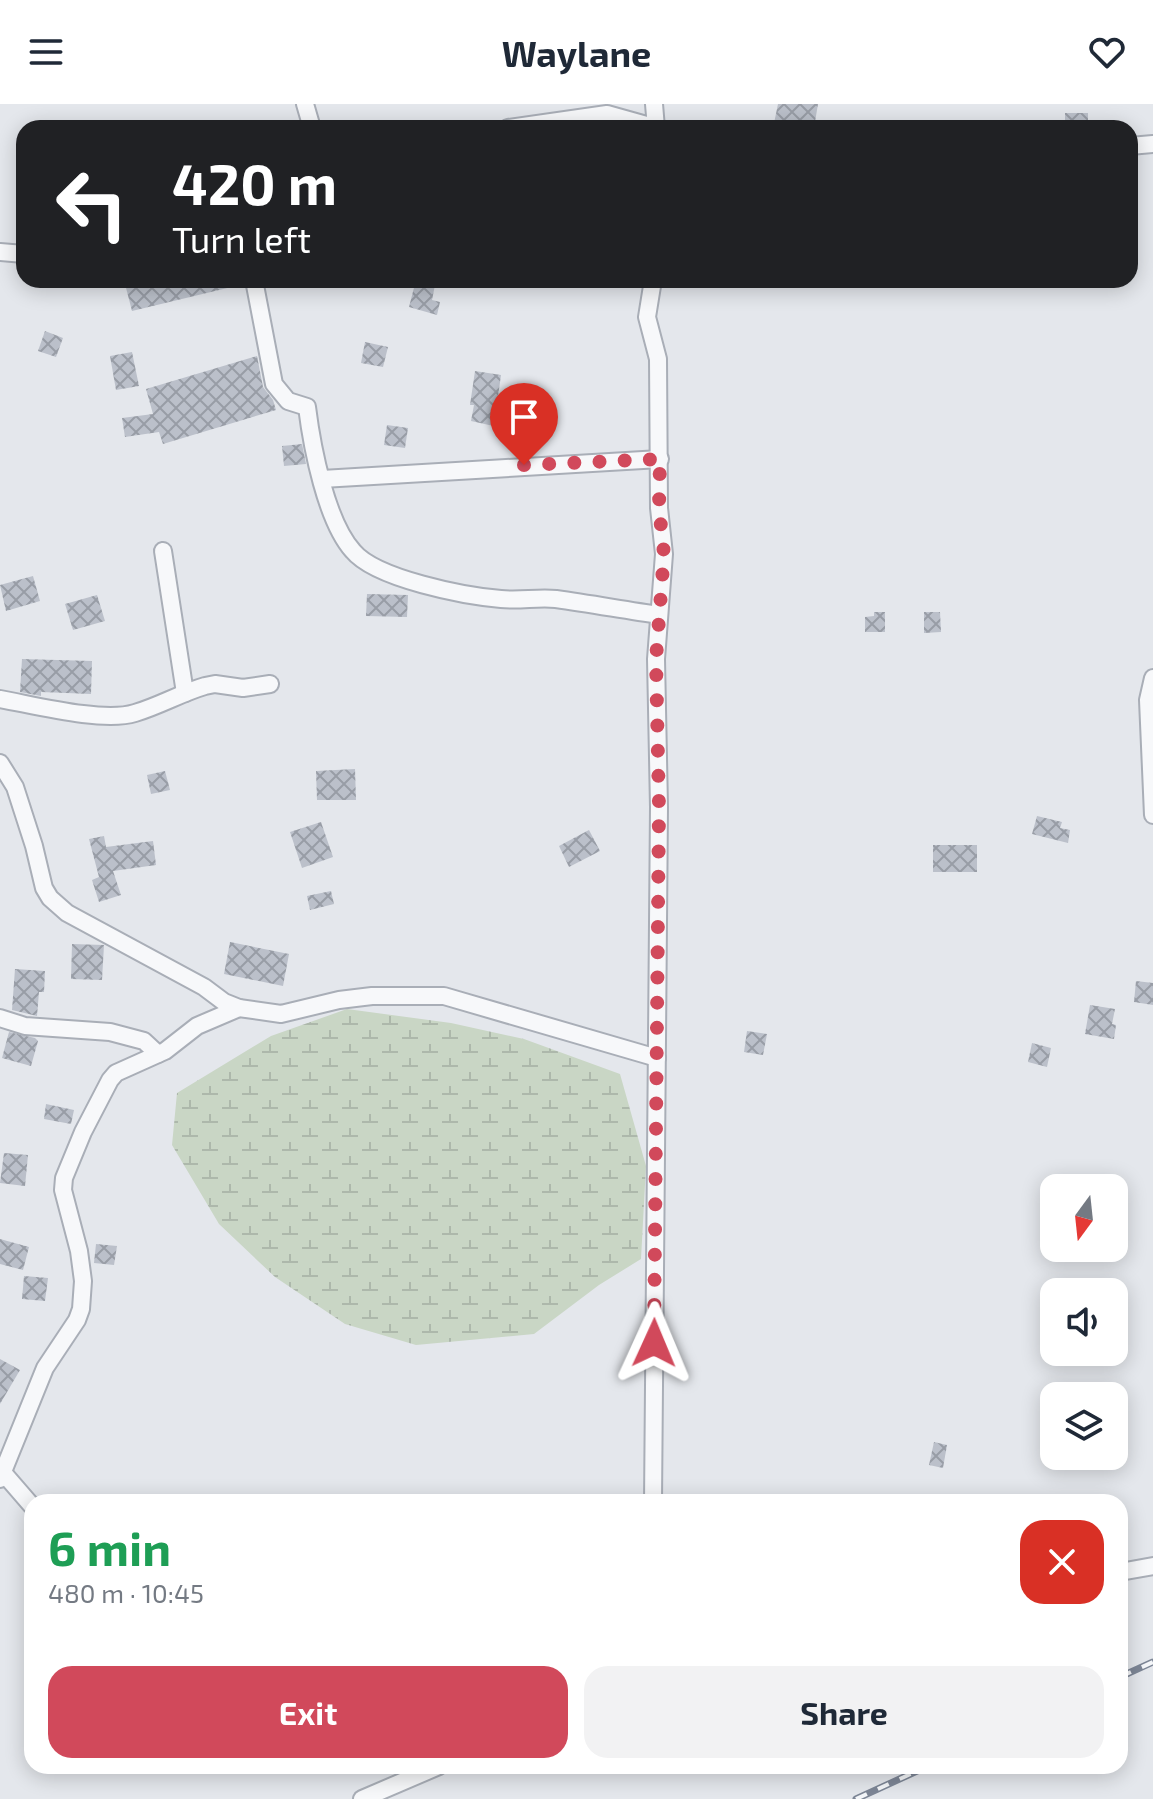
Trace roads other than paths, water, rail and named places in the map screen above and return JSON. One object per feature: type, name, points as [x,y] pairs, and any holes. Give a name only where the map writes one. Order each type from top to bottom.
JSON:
[{"type":"street","points":[[552,120],[613,109],[638,120]]},
{"type":"street","points":[[256,288],[274,384],[288,401],[307,407],[310,434],[333,518],[343,539],[369,566],[426,585],[501,599],[553,599],[659,615]]},
{"type":"street","points":[[652,288],[647,317],[658,359],[659,508],[664,554],[656,659],[659,807],[653,1494]]},
{"type":"street","points":[[322,479],[660,459]]},
{"type":"street","points":[[163,551],[185,693]]},
{"type":"street","points":[[1153,678],[1148,700],[1153,815]]},
{"type":"street","points":[[0,699],[48,708],[119,715],[134,714],[215,684],[243,688],[270,684]]},
{"type":"street","points":[[0,763],[15,787],[44,888],[50,898],[67,913],[239,1008],[281,1014],[339,1000],[372,996],[444,996],[657,1058]]},
{"type":"street","points":[[24,1497],[2,1474],[45,1368],[81,1309],[83,1281],[79,1251],[63,1190],[67,1169],[116,1073],[158,1054],[197,1026],[239,1008]]},
{"type":"street","points":[[0,1018],[25,1026],[110,1032],[144,1041],[158,1054]]},
{"type":"street","points":[[1128,1571],[1153,1566]]},
{"type":"street","points":[[362,1799],[405,1774]]},
{"type":"railway","points":[[1128,1673],[1153,1662]]},
{"type":"railway","points":[[856,1799],[911,1774]]}]
